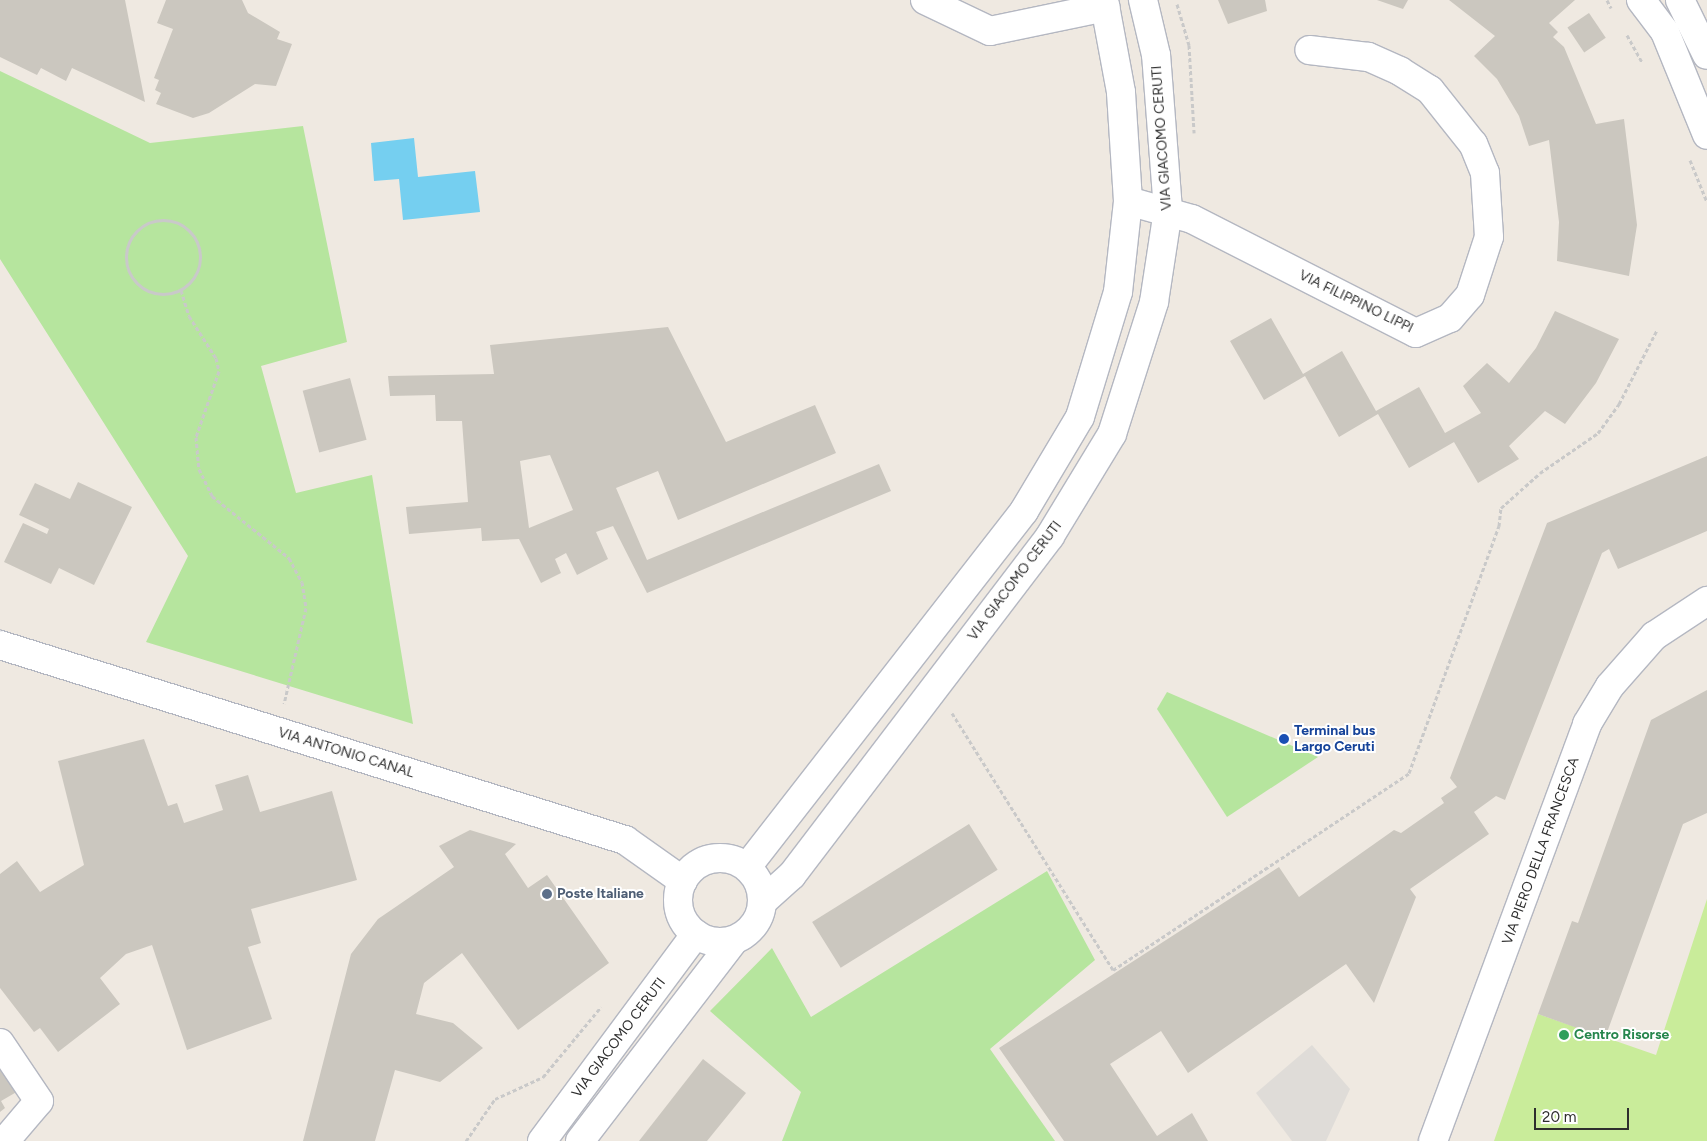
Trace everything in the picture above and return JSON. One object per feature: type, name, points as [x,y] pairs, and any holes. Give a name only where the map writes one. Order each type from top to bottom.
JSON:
[{"type":"street","points":[[747,867],[1024,511],[1080,417],[1118,292],[1128,201],[1122,92],[1105,3],[990,31],[925,0]]},
{"type":"street","name":"VIA GIACOMO CERUTI","points":[[580,1141],[734,940],[754,926],[762,902],[792,875],[1050,536],[1112,434],[1154,302],[1168,210],[1156,55],[1143,0]]},
{"type":"street","points":[[1641,0],[1665,32],[1707,135]]},
{"type":"street","points":[[1680,0],[1707,55]]},
{"type":"street","name":"VIA FILIPPINO LIPPI","points":[[1128,201],[1168,210],[1416,333],[1450,318],[1470,295],[1489,237],[1486,173],[1473,144],[1430,90],[1400,71],[1368,57],[1309,50]]},
{"type":"street","name":"VIA PIERO DELLA FRANCESCA","points":[[1433,1141],[1587,724],[1610,686],[1654,636],[1707,601]]},
{"type":"street","name":"VIA ANTONIO CANAL","points":[[0,645],[625,840],[682,881]]},
{"type":"street","points":[[734,940],[708,941],[696,934],[678,904],[682,881],[690,870],[711,859],[724,858],[747,867],[756,877],[762,902]]},
{"type":"street","name":"VIA GIACOMO CERUTI","points":[[542,1141],[696,934]]},
{"type":"street","points":[[0,1043],[39,1101],[5,1141]]},
{"type":"path","points":[[172,220],[194,234],[201,258],[195,277],[181,290],[158,294],[130,275],[126,258],[129,241],[147,223],[172,220]]},
{"type":"path","points":[[181,290],[189,316],[216,358],[219,371],[196,437],[199,469],[212,496],[290,558],[302,582],[306,608],[276,731]]},
{"type":"path","points":[[949,709],[1113,970],[1409,773],[1499,526],[1501,508],[1540,473],[1598,433],[1620,404],[1657,330]]},
{"type":"path","points":[[466,1141],[495,1099],[543,1077],[604,1003]]},
{"type":"green space","points":[[0,71],[150,143],[303,126],[347,342],[261,366],[296,493],[372,475],[413,724],[146,642],[188,556],[0,259]]},
{"type":"green space","points":[[1167,692],[1318,757],[1227,817],[1157,709]]},
{"type":"green space","points":[[1047,871],[1095,960],[990,1049],[1055,1141],[782,1141],[801,1092],[710,1011],[772,948],[811,1017]]},
{"type":"green space","name":"Centro Risorse","points":[[1707,899],[1707,1141],[1494,1141],[1538,1014],[1656,1055]]},
{"type":"shaded area","points":[[1312,1045],[1350,1089],[1326,1141],[1292,1141],[1256,1093]]},
{"type":"water","points":[[414,138],[418,177],[475,171],[480,212],[403,220],[399,179],[374,181],[371,143]]},
{"type":"building","points":[[0,0],[125,0],[145,102],[72,68],[66,81],[41,68],[37,75],[0,57]]},
{"type":"building","points":[[166,0],[242,0],[248,13],[280,32],[277,39],[292,44],[276,86],[255,84],[209,113],[193,118],[156,104],[161,93],[155,90],[159,80],[154,78],[173,29],[157,23]]},
{"type":"building","points":[[1218,0],[1265,0],[1267,11],[1228,24]]},
{"type":"building","points":[[1377,0],[1408,0],[1403,9]]},
{"type":"building","points":[[1449,0],[1575,0],[1549,23],[1558,32],[1553,37],[1564,47],[1596,124],[1624,119],[1637,225],[1629,276],[1557,261],[1559,222],[1549,140],[1529,146],[1519,116],[1497,79],[1474,56],[1495,36]]},
{"type":"building","points":[[1589,13],[1606,38],[1584,52],[1567,28]]},
{"type":"building","points":[[1555,311],[1619,339],[1596,383],[1565,424],[1545,411],[1509,446],[1519,459],[1478,483],[1454,442],[1409,468],[1378,414],[1339,437],[1305,376],[1264,400],[1230,341],[1271,318],[1303,374],[1342,351],[1376,411],[1419,387],[1445,433],[1481,413],[1463,386],[1487,363],[1509,383],[1536,348]]},
{"type":"building","points":[[668,327],[726,442],[815,405],[836,453],[678,520],[658,471],[616,488],[647,560],[879,464],[891,491],[647,593],[613,526],[596,532],[608,559],[577,575],[566,553],[555,559],[561,573],[541,583],[519,539],[482,541],[481,528],[409,534],[406,507],[468,502],[462,421],[436,421],[435,395],[390,396],[388,376],[494,374],[490,345]],"holes":[[[550,455],[573,510],[529,528],[520,461]]]},
{"type":"building","points":[[350,378],[367,440],[319,453],[303,391]]},
{"type":"building","points":[[1707,456],[1707,531],[1618,569],[1609,549],[1602,553],[1505,800],[1496,796],[1474,812],[1489,834],[1410,889],[1416,897],[1374,1003],[1346,964],[1188,1073],[1161,1031],[1110,1064],[1157,1136],[1192,1113],[1208,1141],[1064,1141],[999,1048],[1279,867],[1299,897],[1394,830],[1401,833],[1444,803],[1441,798],[1457,787],[1450,778],[1547,523]]},
{"type":"building","points":[[78,482],[132,507],[94,585],[59,568],[51,584],[4,562],[23,523],[47,534],[49,529],[19,515],[35,483],[70,499]]},
{"type":"building","points":[[1707,690],[1707,813],[1683,824],[1605,1038],[1538,1014],[1572,921],[1578,923],[1651,720]]},
{"type":"building","points":[[144,739],[168,806],[177,803],[184,823],[223,810],[215,785],[248,775],[260,812],[332,791],[357,880],[251,909],[261,943],[248,947],[272,1019],[187,1050],[152,945],[126,954],[100,978],[120,1004],[58,1052],[40,1028],[34,1032],[0,988],[0,874],[17,861],[40,892],[84,865],[58,761]]},
{"type":"building","points":[[969,824],[998,870],[841,968],[812,922]]},
{"type":"building","points":[[470,830],[516,844],[505,854],[528,888],[547,875],[609,963],[518,1030],[462,953],[424,983],[416,1014],[453,1023],[483,1048],[440,1082],[395,1070],[375,1141],[303,1141],[351,954],[378,919],[454,867],[439,846]]},
{"type":"building","points":[[0,1056],[20,1090],[1,1101],[5,1108],[0,1112]]},
{"type":"building","points":[[703,1059],[746,1093],[707,1141],[639,1141]]},
{"type":"place","name":"Terminal bus Largo Ceruti","points":[[1284,739]]},
{"type":"place","name":"Poste Italiane","points":[[547,894]]},
{"type":"place","name":"Centro Risorse","points":[[1564,1035]]}]
